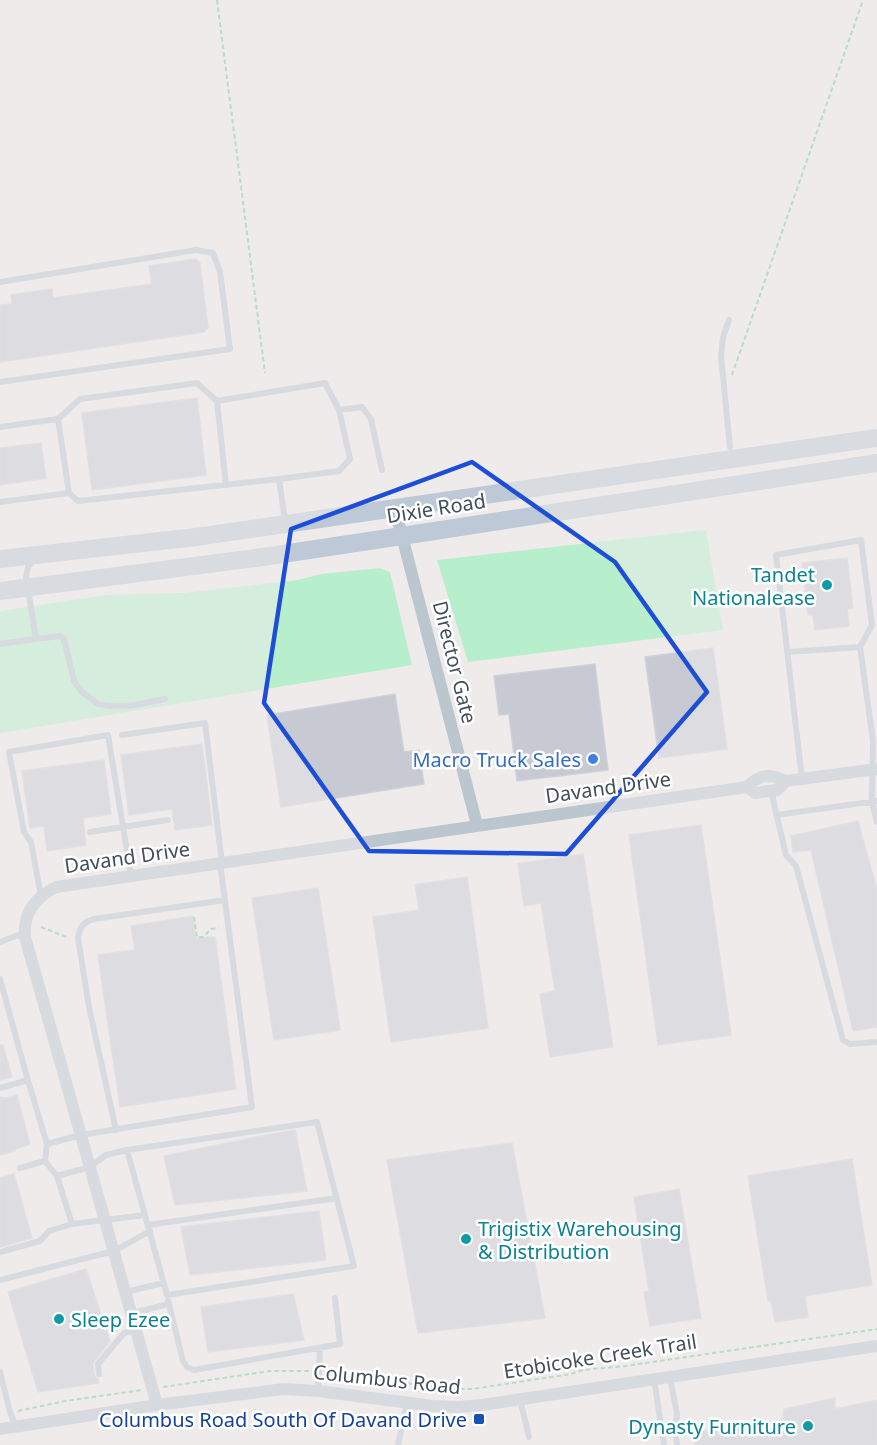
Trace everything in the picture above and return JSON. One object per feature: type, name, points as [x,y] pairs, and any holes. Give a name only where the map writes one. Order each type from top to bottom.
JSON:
[{"type":"main road","name":"Dixie Road","points":[[0,560],[196,537],[877,438]]},
{"type":"main road","name":"Dixie Road","points":[[0,591],[256,558],[877,463]]},
{"type":"street","name":"Director Gate","points":[[395,509],[477,825]]},
{"type":"street","name":"Davand Drive","points":[[41,897],[56,887],[747,787],[756,778],[775,776],[786,781],[874,770]]},
{"type":"street","name":"Davand Drive","points":[[747,787],[755,793],[771,791],[777,790],[786,781]]},
{"type":"street","points":[[41,897],[27,915],[25,933],[157,1405]]},
{"type":"street","name":"Columbus Road","points":[[0,1429],[157,1405],[284,1389],[458,1407],[670,1378],[877,1346]]},
{"type":"lane","points":[[0,282],[196,250],[213,253],[220,272],[230,349],[0,382]]},
{"type":"lane","points":[[729,320],[723,337],[721,356],[730,447]]},
{"type":"lane","points":[[0,427],[58,419],[80,399],[197,383],[217,401],[226,485]]},
{"type":"lane","points":[[58,419],[69,493],[78,501],[339,471],[350,459],[339,410],[325,383],[217,401]]},
{"type":"lane","points":[[339,410],[362,407],[371,419],[382,470]]},
{"type":"lane","points":[[279,479],[286,524]]},
{"type":"lane","points":[[0,502],[69,493]]},
{"type":"lane","points":[[802,779],[776,555],[861,540],[872,625],[860,647],[873,741],[877,822]]},
{"type":"lane","points":[[36,639],[26,572],[37,556]]},
{"type":"lane","points":[[0,644],[60,636],[64,639],[74,681],[81,691],[98,704],[129,706],[165,699]]},
{"type":"lane","points":[[788,652],[860,647]]},
{"type":"lane","points":[[47,1144],[81,1135],[252,1107],[228,926],[205,723],[122,735]]},
{"type":"lane","points":[[41,897],[31,842],[24,832],[9,752],[108,735],[131,876]]},
{"type":"lane","points":[[771,791],[786,855],[796,866],[843,1040],[850,1044],[877,1042]]},
{"type":"lane","points":[[776,815],[875,801]]},
{"type":"lane","points":[[90,832],[168,820]]},
{"type":"lane","points":[[116,1130],[89,1007],[78,942],[80,928],[86,922],[94,919],[225,900]]},
{"type":"lane","points":[[0,942],[25,933]]},
{"type":"lane","points":[[0,979],[47,1144],[45,1161],[57,1176],[72,1224]]},
{"type":"lane","points":[[0,1088],[28,1080]]},
{"type":"lane","points":[[57,1176],[90,1167],[106,1155],[127,1150],[317,1122],[354,1266],[167,1295]]},
{"type":"lane","points":[[127,1150],[183,1360],[187,1367],[194,1370],[340,1344],[335,1298]]},
{"type":"lane","points":[[20,1168],[45,1161]]},
{"type":"lane","points":[[0,1280],[114,1251],[149,1228],[337,1198]]},
{"type":"lane","points":[[0,1252],[40,1241],[49,1231],[72,1224],[145,1215]]},
{"type":"lane","points":[[126,1292],[163,1283]]},
{"type":"lane","points":[[131,1313],[169,1304]]},
{"type":"lane","points":[[99,1374],[98,1364],[124,1332],[136,1330]]},
{"type":"lane","points":[[318,1391],[320,1348]]},
{"type":"lane","points":[[0,1372],[16,1426]]},
{"type":"lane","points":[[670,1378],[677,1414],[675,1430],[677,1445]]},
{"type":"lane","points":[[654,1379],[664,1445]]},
{"type":"lane","points":[[520,1399],[529,1437]]},
{"type":"lane","points":[[398,1445],[407,1402]]},
{"type":"path","points":[[217,0],[265,373]]},
{"type":"path","points":[[725,394],[863,0]]},
{"type":"path","points":[[194,917],[197,937],[203,936],[211,929],[228,926]]},
{"type":"path","points":[[41,927],[78,942]]},
{"type":"path","name":"Etobicoke Creek Trail","points":[[326,1373],[452,1389],[472,1389],[542,1379],[583,1370],[625,1366],[877,1329]]},
{"type":"path","points":[[168,1387],[270,1371],[311,1371]]},
{"type":"path","points":[[16,1411],[129,1392]]},
{"type":"highlighted area","points":[[472,462],[615,562],[707,692],[566,854],[369,851],[264,703],[291,529]]},
{"type":"green space","points":[[706,530],[723,630],[468,662],[437,560]]},
{"type":"green space","points":[[380,568],[390,572],[412,665],[0,733],[0,611],[107,595],[183,593]]},
{"type":"building","points":[[196,259],[200,263],[208,328],[204,332],[0,362],[0,305],[12,304],[11,295],[52,289],[53,298],[152,284],[149,266]]},
{"type":"building","points":[[197,398],[206,475],[92,490],[82,413]]},
{"type":"building","points":[[41,443],[46,478],[0,485],[0,448]]},
{"type":"building","name":"Tandet Nationalease","points":[[847,558],[853,608],[847,609],[849,626],[815,630],[813,615],[808,615],[802,563]]},
{"type":"building","points":[[713,648],[727,749],[659,758],[645,657]]},
{"type":"building","points":[[595,664],[608,770],[517,781],[509,714],[499,715],[494,676]]},
{"type":"building","points":[[395,694],[404,752],[419,750],[424,784],[281,807],[267,715]]},
{"type":"building","points":[[202,744],[212,825],[175,830],[172,809],[129,815],[121,755]]},
{"type":"building","points":[[104,760],[111,814],[83,818],[86,845],[47,851],[44,826],[30,828],[22,771]]},
{"type":"building","points":[[858,821],[877,890],[877,1027],[853,1031],[811,850],[793,852],[791,836]]},
{"type":"building","points":[[701,825],[731,1035],[658,1045],[629,835]]},
{"type":"building","points":[[583,854],[613,1047],[550,1057],[540,994],[555,991],[541,903],[524,906],[518,864]]},
{"type":"building","points":[[467,877],[488,1028],[391,1042],[373,917],[419,910],[415,885]]},
{"type":"building","points":[[318,888],[340,1030],[274,1040],[252,898]]},
{"type":"building","points":[[193,916],[196,938],[215,937],[236,1089],[120,1107],[98,955],[135,950],[131,926]]},
{"type":"building","points":[[0,1045],[3,1045],[12,1077],[0,1080]]},
{"type":"building","points":[[17,1095],[30,1144],[0,1155],[0,1097]]},
{"type":"building","points":[[295,1130],[307,1191],[175,1205],[164,1156]]},
{"type":"building","name":"Trigistix Warehousing & Distribution","points":[[512,1143],[545,1318],[418,1333],[387,1160]]},
{"type":"building","points":[[852,1159],[872,1285],[805,1296],[808,1317],[775,1322],[771,1300],[768,1301],[748,1176]]},
{"type":"building","points":[[14,1174],[32,1238],[0,1247],[0,1178]]},
{"type":"building","points":[[679,1189],[701,1318],[650,1326],[644,1292],[649,1291],[634,1197]]},
{"type":"building","points":[[319,1211],[326,1260],[190,1275],[181,1227]]},
{"type":"building","name":"Sleep Ezee","points":[[86,1269],[110,1341],[93,1363],[94,1375],[99,1383],[38,1392],[8,1292]]},
{"type":"building","points":[[293,1294],[304,1340],[208,1352],[201,1307]]},
{"type":"building","name":"Dynasty Furniture","points":[[835,1398],[835,1409],[877,1400],[877,1445],[695,1445],[693,1433],[783,1420],[784,1409]]},
{"type":"place","name":"Tandet Nationalease","points":[[827,585]]},
{"type":"place","name":"Macro Truck Sales","points":[[593,759]]},
{"type":"place","name":"Trigistix Warehousing & Distribution","points":[[466,1239]]},
{"type":"place","name":"Sleep Ezee","points":[[59,1319]]},
{"type":"place","name":"Columbus Road South Of Davand Drive","points":[[479,1419]]},
{"type":"place","name":"Dynasty Furniture","points":[[808,1426]]}]
